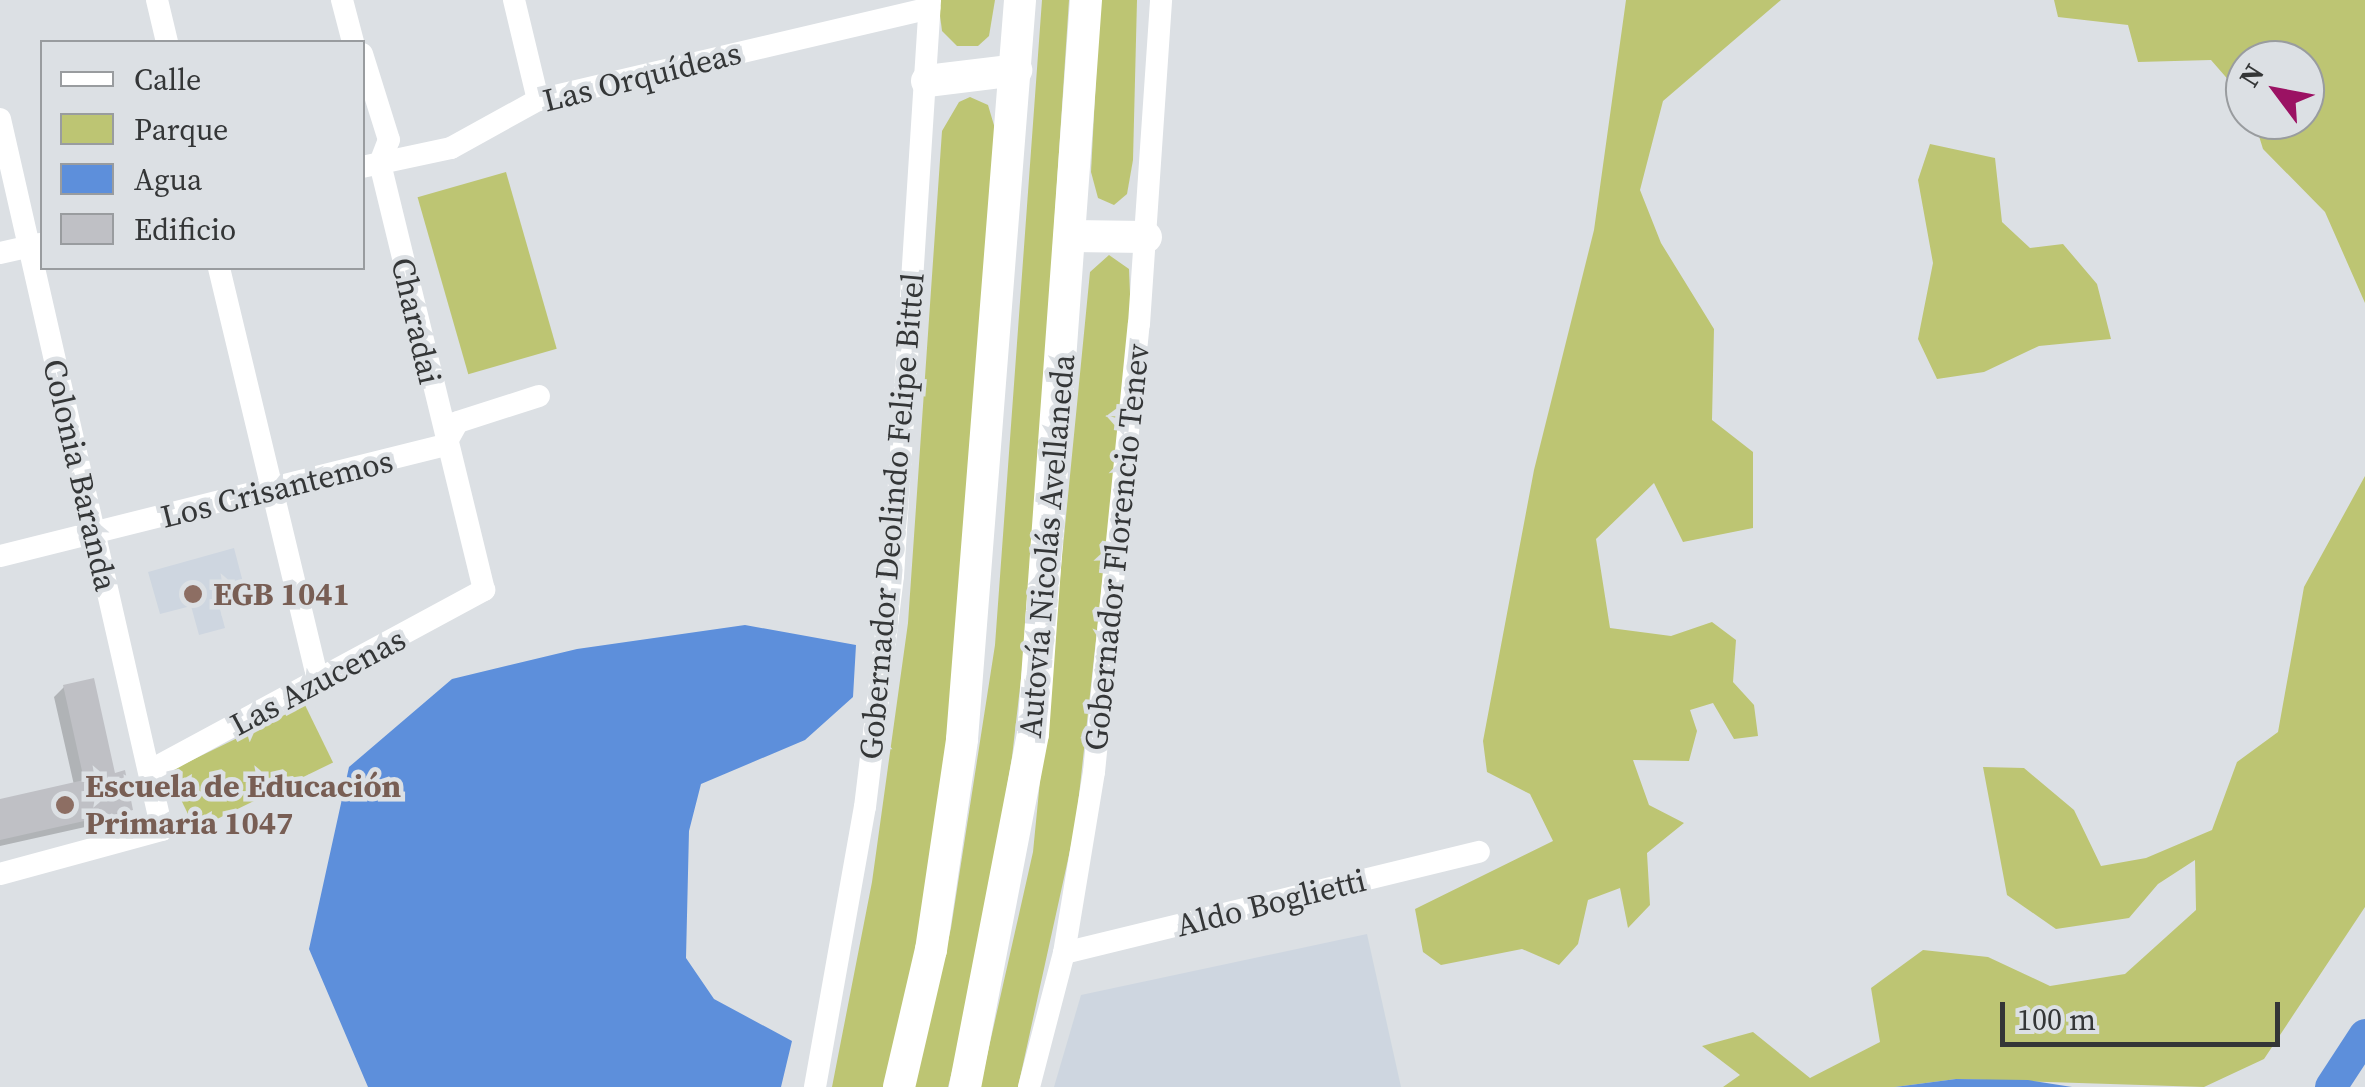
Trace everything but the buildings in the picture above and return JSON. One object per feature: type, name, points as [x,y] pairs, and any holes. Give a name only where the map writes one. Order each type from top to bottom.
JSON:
[{"type":"highway","name":"Autovía Nicolás Avellaneda","points":[[899,1087],[931,950],[962,739],[1020,0]]},
{"type":"highway","name":"Autovía Nicolás Avellaneda","points":[[965,1087],[1033,734],[1072,236],[1086,0]]},
{"type":"highway","points":[[927,81],[1016,70]]},
{"type":"highway","points":[[1072,236],[1146,237]]},
{"type":"street","points":[[157,0],[166,40]]},
{"type":"street","points":[[342,0],[352,40]]},
{"type":"street","points":[[514,0],[538,100]]},
{"type":"street","name":"Gobernador Florencio Tenev","points":[[1029,1087],[1064,953],[1107,662],[1146,237],[1161,0]]},
{"type":"street","name":"Las Orquídeas","points":[[371,165],[451,148],[538,100],[930,4]]},
{"type":"street","name":"Gobernador Deolindo Felipe Bittel","points":[[815,1087],[865,808],[894,576],[930,4]]},
{"type":"street","name":"Charadai","points":[[365,64],[388,140],[371,165],[484,590]]},
{"type":"street","name":"Colonia Baranda","points":[[0,119],[36,245]]},
{"type":"street","points":[[0,253],[36,245]]},
{"type":"street","name":"Colonia Baranda","points":[[0,874],[162,830],[151,770],[93,536],[41,270]]},
{"type":"street","points":[[219,270],[270,494],[319,684]]},
{"type":"street","name":"Los Crisantemos","points":[[0,556],[270,494],[445,445],[458,422],[540,396]]},
{"type":"street","name":"Las Azucenas","points":[[151,770],[319,684],[484,590]]},
{"type":"street","name":"Aldo Boglietti","points":[[1064,953],[1479,852]]},
{"type":"shaded area","name":"EGB 1041","points":[[234,548],[245,590],[217,598],[225,628],[199,635],[191,606],[160,614],[148,572]]},
{"type":"shaded area","points":[[1367,934],[1401,1087],[1054,1087],[1081,995]]},
{"type":"green space","points":[[938,0],[995,0],[989,36],[978,46],[957,46],[942,31]]},
{"type":"green space","points":[[1042,0],[1069,0],[1029,609],[1012,757],[974,987],[948,1087],[914,1087],[951,928],[995,645]]},
{"type":"green space","points":[[1100,0],[1137,0],[1133,160],[1127,194],[1114,205],[1098,198],[1091,172]]},
{"type":"green space","points":[[1626,0],[1781,0],[1663,101],[1640,190],[1661,243],[1714,329],[1712,420],[1753,452],[1753,528],[1683,542],[1654,483],[1596,539],[1610,628],[1671,636],[1712,622],[1736,640],[1733,682],[1754,705],[1758,736],[1734,739],[1713,703],[1690,710],[1697,731],[1689,761],[1633,760],[1649,805],[1684,823],[1647,853],[1650,905],[1628,928],[1620,888],[1588,900],[1578,944],[1559,965],[1522,949],[1441,965],[1423,952],[1415,909],[1553,841],[1530,794],[1487,772],[1483,741],[1534,470],[1594,230]]},
{"type":"green space","points":[[2054,0],[2365,0],[2365,303],[2325,212],[2263,149],[2260,140],[2325,140],[2325,40],[2225,40],[2225,76],[2211,60],[2138,62],[2128,25],[2058,17]]},
{"type":"green space","points":[[970,97],[988,105],[996,132],[966,578],[931,884],[885,1087],[832,1087],[872,882],[908,623],[942,131],[959,102]]},
{"type":"green space","points":[[1930,144],[1995,158],[2002,222],[2030,248],[2063,244],[2097,284],[2111,339],[2039,346],[1984,372],[1937,379],[1918,339],[1933,263],[1918,180]]},
{"type":"green space","points":[[506,172],[557,349],[468,374],[418,197]]},
{"type":"green space","points":[[1109,255],[1129,269],[1131,318],[1076,823],[1018,1087],[980,1087],[1033,852],[1090,272]]},
{"type":"green space","points":[[2365,476],[2365,907],[2264,1059],[2204,1087],[1956,1079],[1895,1087],[1723,1087],[1740,1075],[1702,1046],[1753,1032],[1810,1078],[1880,1042],[1871,988],[1923,950],[1988,957],[2050,986],[2125,974],[2196,910],[2195,860],[2158,884],[2129,918],[2056,929],[2007,895],[1983,767],[2024,768],[2074,810],[2101,866],[2146,858],[2212,830],[2237,762],[2278,732],[2304,587]]},
{"type":"green space","points":[[305,705],[333,763],[196,830],[167,772]]},
{"type":"water","points":[[745,625],[856,645],[853,697],[805,740],[701,784],[689,831],[686,958],[714,999],[792,1041],[781,1087],[368,1087],[309,949],[349,767],[452,679],[577,649]]},
{"type":"water","points":[[1956,1079],[2028,1080],[2072,1087],[1895,1087]]},
{"type":"waterway","points":[[2331,1087],[2365,1035]]},
{"type":"place","name":"EGB 1041","points":[[193,594]]},
{"type":"place","name":"Escuela de Educación Primaria 1047","points":[[65,805]]}]
